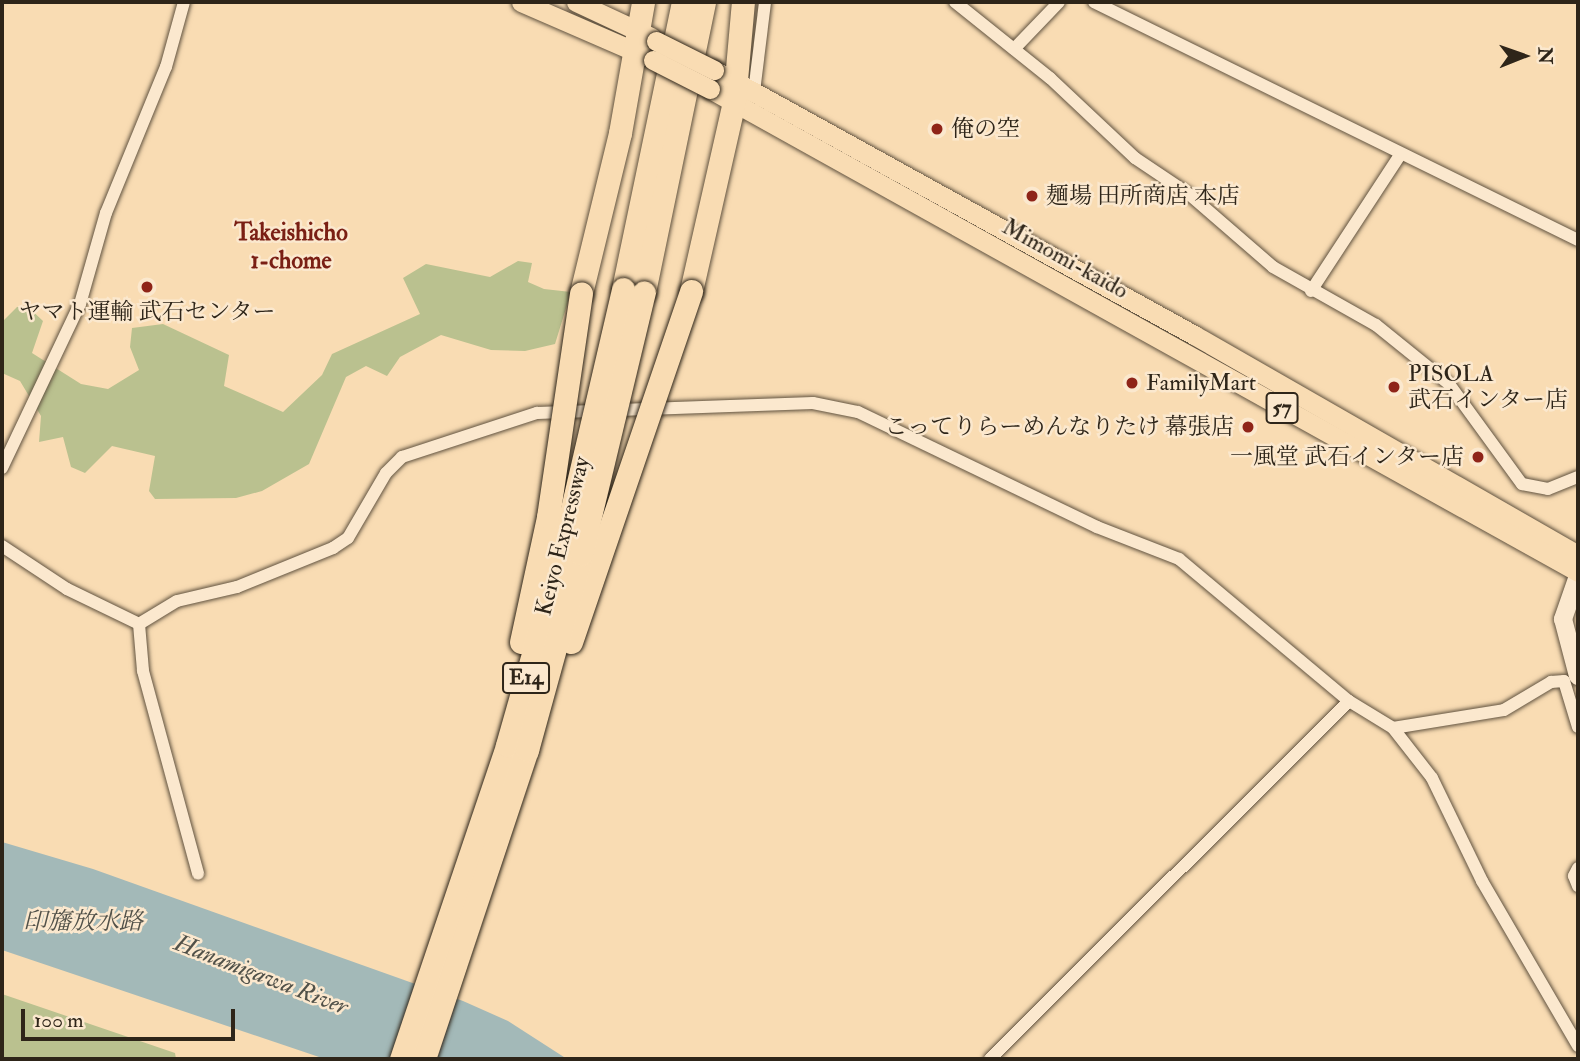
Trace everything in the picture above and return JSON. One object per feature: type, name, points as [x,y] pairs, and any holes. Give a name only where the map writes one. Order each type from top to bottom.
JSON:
[{"type":"highway","points":[[467,903],[532,596],[581,293],[620,133],[645,45],[643,2]]},
{"type":"highway","name":"Keiyo Expressway","points":[[634,290],[683,2]]},
{"type":"highway","name":"Keiyo Expressway","points":[[424,1059],[634,290],[704,2]]},
{"type":"highway","points":[[467,903],[614,527],[691,290],[741,92],[743,2]]},
{"type":"highway","name":"Keiyo Expressway","points":[[401,1059],[467,903]]},
{"type":"main road","name":"Mimomi-kaido","points":[[521,2],[645,45]]},
{"type":"main road","name":"Mimomi-kaido","points":[[576,2],[645,45],[741,92],[1194,335],[1578,555]]},
{"type":"main road","name":"Mimomi-kaido","points":[[741,92],[1578,574]]},
{"type":"street","points":[[2,468],[80,304],[106,213],[166,67],[184,2]]},
{"type":"street","points":[[741,92],[765,2]]},
{"type":"street","points":[[955,2],[1014,49],[1135,158],[1189,195],[1273,267],[1311,291],[1376,325],[1449,384],[1522,484],[1548,489],[1578,477]]},
{"type":"street","points":[[1014,49],[1059,2]]},
{"type":"street","points":[[1094,2],[1400,155],[1578,240]]},
{"type":"street","points":[[1311,291],[1400,155]]},
{"type":"street","points":[[139,624],[177,601],[237,587],[332,548],[348,538],[386,473],[402,457],[537,414],[813,403],[891,425],[1085,521],[1179,559],[1349,701],[1393,728],[1432,778],[1482,881],[1578,1046]]},
{"type":"street","points":[[2,546],[67,589],[139,624]]},
{"type":"street","points":[[1578,574],[1563,619],[1578,676]]},
{"type":"street","points":[[139,624],[143,671],[198,874]]},
{"type":"street","points":[[1393,728],[1504,710],[1551,682],[1564,681],[1578,727]]},
{"type":"street","points":[[990,1059],[1349,701]]},
{"type":"street","points":[[1578,868],[1574,876],[1578,886]]},
{"type":"green space","points":[[518,261],[532,263],[528,282],[544,289],[571,292],[555,344],[525,351],[491,350],[441,335],[400,357],[387,376],[366,366],[346,377],[309,464],[262,491],[236,498],[155,499],[149,491],[155,456],[112,446],[85,473],[71,467],[63,437],[39,442],[41,416],[20,381],[2,373],[2,322],[17,307],[27,306],[43,321],[32,353],[81,384],[108,389],[139,370],[130,347],[132,328],[163,324],[229,355],[224,386],[283,412],[322,375],[332,354],[420,314],[403,278],[426,264],[490,277]]},
{"type":"green space","points":[[2,994],[175,1053],[176,1059],[2,1059]]},
{"type":"water","name":"印旛放水路","points":[[2,842],[93,869],[463,1001],[508,1021],[567,1059],[325,1059],[2,950]]},
{"type":"place","name":"俺の空","points":[[937,129]]},
{"type":"place","name":"麺場 田所商店 本店","points":[[1032,196]]},
{"type":"place","name":"ヤマト運輸 武石センター","points":[[147,287]]},
{"type":"place","name":"FamilyMart","points":[[1132,383]]},
{"type":"place","name":"PISOLA 武石インター店","points":[[1394,387]]},
{"type":"place","name":"こってりらーめんなりたけ 幕張店","points":[[1248,427]]},
{"type":"place","name":"一風堂 武石インター店","points":[[1478,457]]},
{"type":"district","name":"Takeishicho 1-chome","points":[[291,247]]},
{"type":"water label","name":"Hanamigawa River","points":[[261,975]]}]
